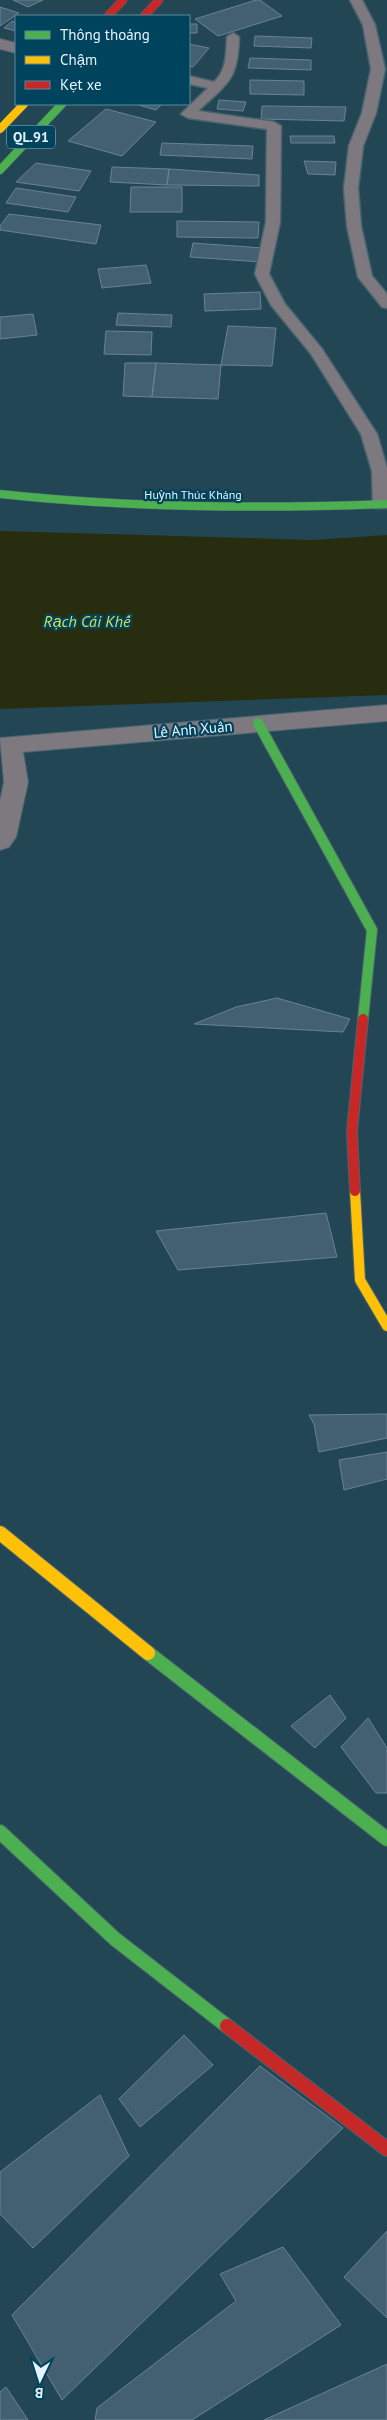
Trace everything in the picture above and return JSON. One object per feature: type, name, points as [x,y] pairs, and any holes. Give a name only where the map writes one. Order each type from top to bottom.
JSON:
[{"type":"main road","points":[[109,15],[123,0]]},
{"type":"main road","points":[[145,15],[159,0]]},
{"type":"main road","name":"QL.91","points":[[0,129],[23,105]]},
{"type":"main road","name":"QL.91","points":[[0,170],[61,105]]},
{"type":"main road","name":"Huỳnh Thúc Kháng","points":[[0,494],[61,503],[183,510],[384,504]]},
{"type":"main road","points":[[258,723],[372,930],[352,1132],[360,1280],[387,1326]]},
{"type":"main road","points":[[0,1534],[103,1618],[387,1839]]},
{"type":"main road","points":[[0,1832],[114,1939],[387,2149]]},
{"type":"street","points":[[0,44],[15,48]]},
{"type":"street","name":"Lê Anh Xuân","points":[[5,746],[387,713]]},
{"type":"street","points":[[0,841],[4,837],[16,782],[5,746]]},
{"type":"lane","points":[[356,0],[369,26],[378,69],[369,113],[356,146],[351,188],[356,235],[365,276],[387,304]]},
{"type":"lane","points":[[233,38],[232,61],[226,78],[188,114],[274,126],[273,222],[262,274],[278,306],[317,352],[369,434],[380,470],[384,504]]},
{"type":"lane","points":[[190,80],[216,86]]},
{"type":"lane","points":[[371,102],[387,104]]},
{"type":"water","name":"Rạch Cái Khế","points":[[0,531],[313,540],[387,535],[387,695],[0,709]]},
{"type":"building","points":[[13,0],[43,0],[28,7]]},
{"type":"building","points":[[260,0],[282,16],[218,36],[195,19]]},
{"type":"building","points":[[0,7],[19,13],[15,15],[0,26]]},
{"type":"building","points":[[12,21],[15,22],[15,31],[4,28]]},
{"type":"building","points":[[190,24],[197,24],[197,33],[190,33]]},
{"type":"building","points":[[255,36],[312,38],[311,48],[254,46]]},
{"type":"building","points":[[190,44],[209,48],[193,67],[190,66]]},
{"type":"building","points":[[250,58],[311,60],[311,70],[248,68]]},
{"type":"building","points":[[250,80],[304,81],[304,95],[250,94]]},
{"type":"building","points":[[219,100],[246,102],[243,111],[217,109]]},
{"type":"building","points":[[138,105],[161,105],[156,110]]},
{"type":"building","points":[[262,106],[346,107],[344,121],[261,119]]},
{"type":"building","points":[[106,109],[156,122],[122,156],[68,141]]},
{"type":"building","points":[[290,136],[334,136],[335,143],[291,143]]},
{"type":"building","points":[[162,143],[253,146],[252,159],[160,155]]},
{"type":"building","points":[[304,161],[336,162],[335,175],[308,174]]},
{"type":"building","points":[[36,163],[91,171],[79,191],[16,182]]},
{"type":"building","points":[[112,167],[169,169],[167,185],[110,182]]},
{"type":"building","points":[[169,169],[259,175],[259,186],[167,185]]},
{"type":"building","points":[[131,187],[182,187],[182,212],[130,212]]},
{"type":"building","points":[[16,188],[76,197],[68,212],[6,203]]},
{"type":"building","points":[[9,214],[101,225],[96,244],[0,230],[0,226]]},
{"type":"building","points":[[177,221],[259,222],[258,238],[177,237]]},
{"type":"building","points":[[193,243],[263,248],[261,262],[190,257]]},
{"type":"building","points":[[146,265],[151,283],[102,288],[98,269]]},
{"type":"building","points":[[260,292],[261,309],[205,311],[204,294]]},
{"type":"building","points":[[118,313],[172,315],[171,327],[116,325]]},
{"type":"building","points":[[33,314],[37,335],[0,339],[0,317]]},
{"type":"building","points":[[228,326],[276,328],[272,366],[221,365]]},
{"type":"building","points":[[106,331],[152,332],[151,355],[104,354]]},
{"type":"building","points":[[125,363],[156,363],[152,397],[123,396]]},
{"type":"building","points":[[156,363],[221,365],[218,399],[152,397]]},
{"type":"building","points":[[277,998],[350,1019],[343,1032],[194,1024],[236,1007]]},
{"type":"building","points":[[326,1213],[337,1257],[178,1270],[156,1231]]},
{"type":"building","points":[[387,1414],[387,1438],[319,1452],[314,1424],[309,1415]]},
{"type":"building","points":[[387,1452],[387,1479],[344,1490],[339,1460]]},
{"type":"building","points":[[330,1695],[346,1718],[315,1748],[291,1726]]},
{"type":"building","points":[[368,1718],[387,1748],[387,1793],[376,1793],[341,1747]]},
{"type":"building","points":[[184,2035],[213,2065],[140,2127],[119,2099]]},
{"type":"building","points":[[260,2066],[343,2128],[62,2400],[12,2315]]},
{"type":"building","points":[[100,2095],[129,2156],[33,2248],[0,2214],[0,2172]]},
{"type":"building","points":[[387,2231],[387,2318],[344,2277]]},
{"type":"building","points":[[283,2247],[341,2325],[192,2420],[95,2420],[97,2408],[236,2301],[220,2274]]},
{"type":"building","points":[[387,2364],[387,2420],[264,2420]]},
{"type":"building","points":[[6,2387],[28,2420],[0,2420],[0,2392]]},
{"type":"traffic: fast","points":[[0,170],[61,105]]},
{"type":"traffic: fast","points":[[0,494],[145,506],[241,508],[387,504]]},
{"type":"traffic: fast","points":[[258,723],[372,930],[363,1019]]},
{"type":"traffic: fast","points":[[148,1653],[387,1839]]},
{"type":"traffic: fast","points":[[0,1832],[115,1939],[227,2026]]},
{"type":"traffic: slow","points":[[0,129],[23,105]]},
{"type":"traffic: slow","points":[[355,1191],[360,1280],[387,1326]]},
{"type":"traffic: slow","points":[[0,1533],[148,1653]]},
{"type":"traffic: jam","points":[[109,15],[123,0]]},
{"type":"traffic: jam","points":[[145,15],[159,0]]},
{"type":"traffic: jam","points":[[355,1191],[352,1131],[363,1019]]},
{"type":"traffic: jam","points":[[227,2026],[387,2149]]}]
